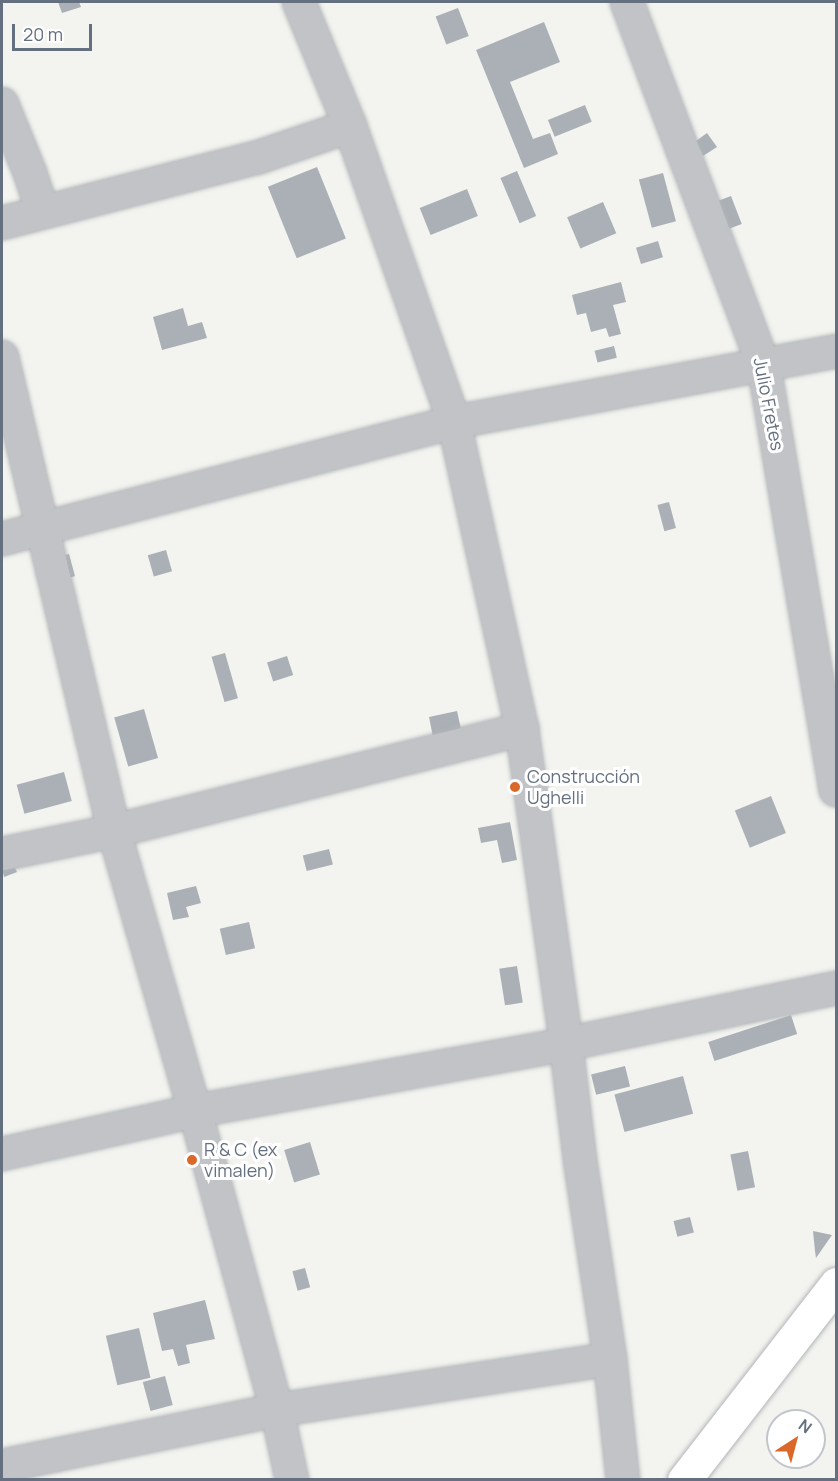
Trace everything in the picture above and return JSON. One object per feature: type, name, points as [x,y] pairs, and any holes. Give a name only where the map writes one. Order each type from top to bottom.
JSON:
[{"type":"main road","points":[[684,1479],[837,1284]]},
{"type":"street","points":[[299,2],[350,126],[454,422],[522,729],[580,1160],[610,1359],[623,1479]]},
{"type":"street","name":"Julio Fretes","points":[[627,2],[764,366],[837,790]]},
{"type":"street","points":[[2,104],[43,212]]},
{"type":"street","points":[[2,223],[256,158],[350,126]]},
{"type":"street","points":[[2,539],[454,422],[837,351]]},
{"type":"street","points":[[2,357],[41,530],[114,831],[195,1111],[277,1410],[292,1479]]},
{"type":"street","points":[[2,854],[114,831],[522,729]]},
{"type":"street","points":[[2,1154],[195,1111],[566,1044],[837,988]]},
{"type":"street","points":[[2,1466],[277,1410],[610,1359]]},
{"type":"building","points":[[58,2],[79,2],[81,7],[62,13]]},
{"type":"building","points":[[458,8],[469,36],[446,45],[436,17]]},
{"type":"building","points":[[544,22],[560,62],[510,82],[533,139],[550,133],[558,154],[524,168],[476,50]]},
{"type":"building","points":[[585,105],[592,122],[555,137],[548,120]]},
{"type":"building","points":[[707,133],[717,147],[703,156],[696,141]]},
{"type":"building","points":[[317,167],[346,238],[297,258],[268,187]]},
{"type":"building","points":[[517,171],[536,216],[520,223],[500,178]]},
{"type":"building","points":[[663,173],[676,221],[652,228],[639,179]]},
{"type":"building","points":[[467,189],[478,216],[431,235],[420,208]]},
{"type":"building","points":[[731,196],[742,224],[726,230],[715,202]]},
{"type":"building","points":[[603,202],[616,233],[580,249],[567,217]]},
{"type":"building","points":[[658,241],[663,257],[641,264],[636,248]]},
{"type":"building","points":[[621,282],[626,302],[613,305],[621,334],[609,337],[606,328],[591,332],[586,313],[577,315],[572,295]]},
{"type":"building","points":[[183,308],[188,326],[202,322],[207,338],[162,350],[153,317]]},
{"type":"building","points":[[614,346],[617,358],[597,362],[595,351]]},
{"type":"building","points":[[669,502],[676,528],[664,531],[657,505]]},
{"type":"building","points":[[166,550],[172,571],[154,576],[148,555]]},
{"type":"building","points":[[69,554],[75,576],[59,581],[53,558]]},
{"type":"building","points":[[225,653],[238,698],[224,702],[212,657]]},
{"type":"building","points":[[287,656],[293,675],[273,682],[267,662]]},
{"type":"building","points":[[144,709],[158,758],[128,767],[114,718]]},
{"type":"building","points":[[457,711],[463,738],[433,737],[429,717]]},
{"type":"building","points":[[64,772],[72,801],[24,814],[17,785]]},
{"type":"building","points":[[771,796],[786,833],[750,848],[735,811]]},
{"type":"building","points":[[510,822],[517,860],[502,863],[497,840],[481,843],[478,828]]},
{"type":"building","points":[[329,849],[333,865],[307,871],[303,856]]},
{"type":"building","points":[[13,864],[17,872],[4,877],[2,868]]},
{"type":"building","points":[[196,886],[201,903],[186,907],[189,917],[173,920],[167,893]]},
{"type":"building","points":[[249,922],[255,948],[226,955],[220,929]]},
{"type":"building","points":[[517,966],[523,1003],[505,1005],[499,969]]},
{"type":"building","points":[[791,1015],[797,1034],[714,1061],[708,1042]]},
{"type":"building","points":[[625,1066],[630,1086],[596,1095],[591,1074]]},
{"type":"building","points":[[683,1076],[693,1114],[625,1132],[614,1094]]},
{"type":"building","points":[[310,1142],[320,1175],[294,1182],[284,1150]]},
{"type":"building","points":[[748,1151],[755,1187],[737,1191],[730,1154]]},
{"type":"building","points":[[690,1217],[694,1233],[677,1237],[674,1221]]},
{"type":"building","points":[[813,1231],[832,1235],[816,1258],[815,1251]]},
{"type":"building","points":[[305,1268],[310,1287],[298,1291],[292,1271]]},
{"type":"building","points":[[205,1300],[215,1339],[186,1345],[190,1363],[178,1366],[173,1349],[162,1351],[153,1313]]},
{"type":"building","points":[[139,1328],[150,1378],[117,1385],[106,1336]]},
{"type":"building","points":[[165,1376],[173,1405],[151,1411],[143,1382]]},
{"type":"place","name":"Construcción Ughelli","points":[[515,787]]},
{"type":"place","name":"R & C (ex vimalen)","points":[[192,1160]]}]
